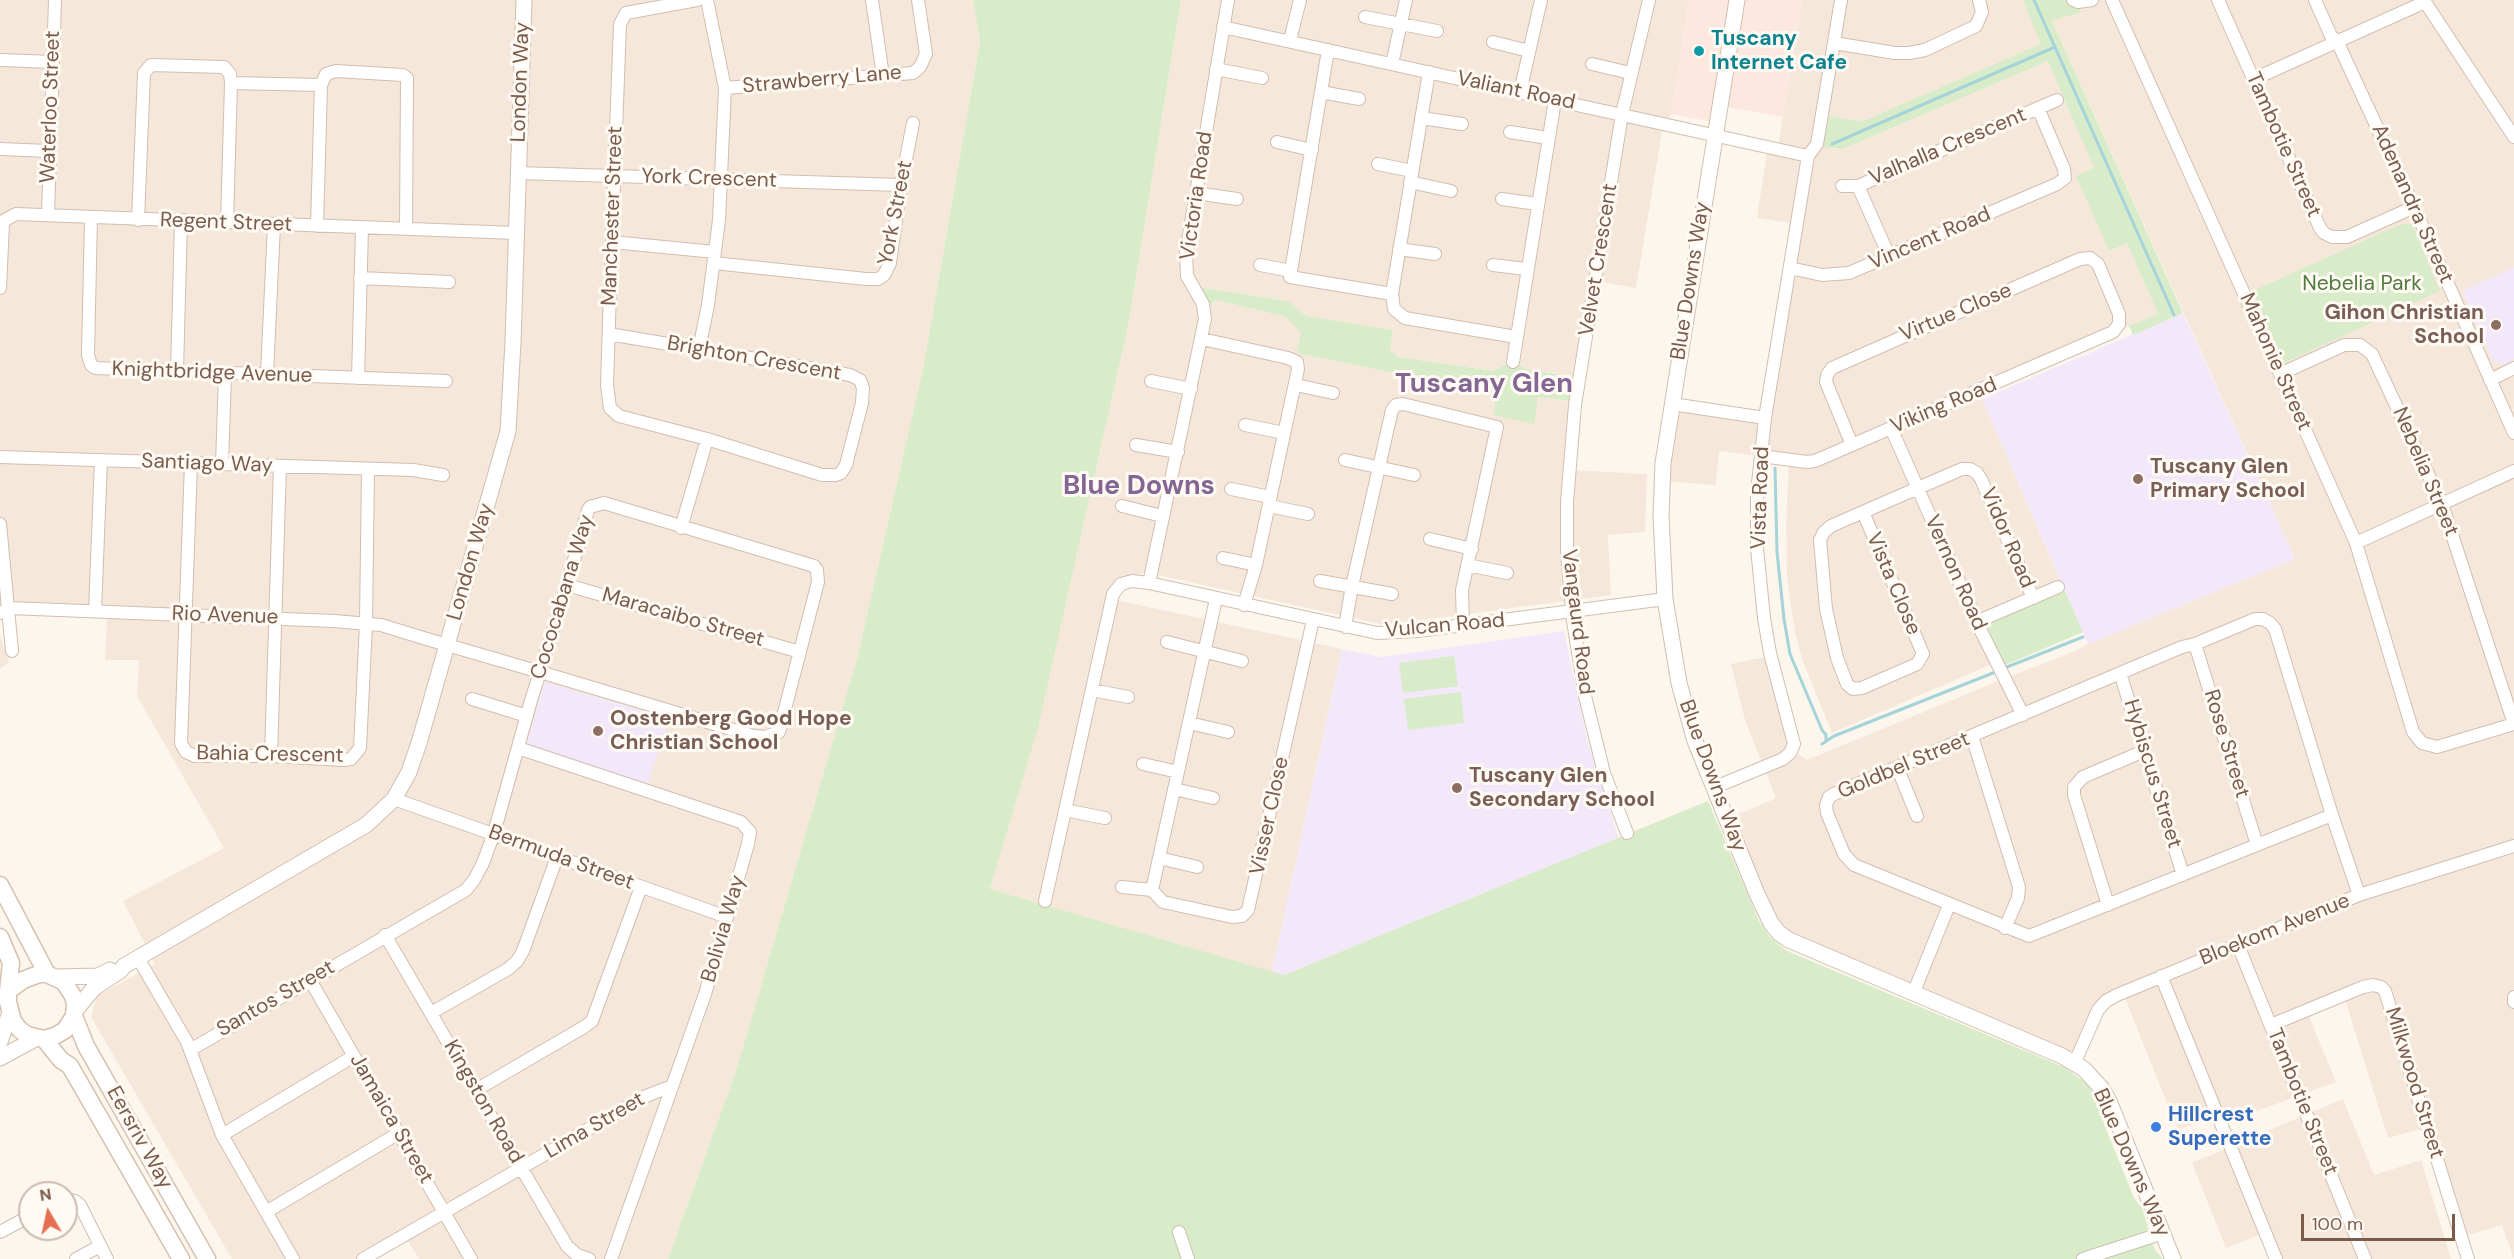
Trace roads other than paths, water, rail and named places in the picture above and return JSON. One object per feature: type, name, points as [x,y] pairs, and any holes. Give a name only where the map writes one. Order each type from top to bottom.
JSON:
[{"type":"main road","points":[[0,885],[52,976],[70,988],[75,1004],[74,1014],[65,1030],[55,1036],[40,1039],[19,1029],[10,1012],[8,991],[11,963],[0,937]]},
{"type":"main road","points":[[8,991],[30,976],[52,976]]},
{"type":"main road","name":"Eersriv Way","points":[[74,1014],[86,1046],[207,1259]]},
{"type":"main road","name":"Eersriv Way","points":[[40,1039],[69,1066],[181,1259]]},
{"type":"street","name":"Waterloo Street","points":[[48,215],[55,0]]},
{"type":"street","name":"London Way","points":[[52,976],[98,976],[138,958],[348,837],[373,819],[394,799],[409,772],[448,645],[508,431],[524,0]]},
{"type":"street","name":"Manchester Street","points":[[619,416],[612,410],[608,401],[620,24],[626,13],[697,0]]},
{"type":"street","points":[[699,349],[708,305],[714,257],[721,180],[725,88],[707,0]]},
{"type":"street","points":[[872,0],[883,76]]},
{"type":"street","name":"Strawberry Lane","points":[[725,88],[913,73],[924,61],[925,38],[918,0]]},
{"type":"street","name":"Victoria Road","points":[[1149,583],[1205,320],[1203,304],[1189,282],[1186,266],[1228,0]]},
{"type":"street","points":[[1290,40],[1300,0]]},
{"type":"street","points":[[1392,64],[1406,0]]},
{"type":"street","points":[[1520,92],[1541,0]]},
{"type":"street","name":"Velvet Crescent","points":[[1575,405],[1622,114],[1649,0]]},
{"type":"street","name":"Blue Downs Way","points":[[1737,0],[1672,404],[1662,483],[1665,599],[1679,683],[1695,741],[1757,894],[1771,923],[1779,933],[1789,940],[2075,1062],[2094,1079],[2109,1101],[2173,1259]]},
{"type":"street","name":"Vista Road","points":[[1713,788],[1784,759],[1794,744],[1770,653],[1761,594],[1757,532],[1761,456],[1765,418],[1808,156],[1817,144],[1841,0]]},
{"type":"street","points":[[1834,43],[1895,53],[1925,50],[1976,26],[1982,12],[1979,0]]},
{"type":"street","points":[[2073,0],[2078,2],[2092,0]]},
{"type":"street","name":"Mahonie Street","points":[[2112,0],[2356,543],[2416,737],[2429,746],[2438,747],[2514,724]]},
{"type":"street","name":"Tambotie Street","points":[[2218,0],[2324,233],[2332,237],[2347,237],[2414,207]]},
{"type":"street","name":"Adenandra Street","points":[[2315,0],[2331,36],[2337,41],[2414,207],[2514,433]]},
{"type":"street","points":[[2254,79],[2424,1],[2514,137]]},
{"type":"street","points":[[1365,17],[1437,31]]},
{"type":"street","name":"Valiant Road","points":[[1223,27],[1808,156]]},
{"type":"street","points":[[1493,42],[1529,51]]},
{"type":"street","points":[[1328,50],[1290,277],[1392,294]]},
{"type":"street","points":[[0,60],[52,62]]},
{"type":"street","points":[[1592,64],[1630,73]]},
{"type":"street","points":[[138,220],[142,80],[151,65],[225,68],[230,74],[227,223]]},
{"type":"street","points":[[1216,69],[1262,78]]},
{"type":"street","points":[[317,226],[321,86],[326,74],[336,71],[403,75],[407,78],[406,229]]},
{"type":"street","points":[[1429,72],[1392,294],[1394,309],[1405,318],[1516,337]]},
{"type":"street","points":[[231,83],[321,86]]},
{"type":"street","points":[[1321,92],[1359,99]]},
{"type":"street","points":[[1513,362],[1526,269],[1555,100]]},
{"type":"street","name":"Valhalla Crescent","points":[[1842,186],[1858,186],[2057,100]]},
{"type":"street","name":"Valhalla Crescent","points":[[2038,108],[2066,178]]},
{"type":"street","points":[[1421,117],[1462,124]]},
{"type":"street","name":"York Street","points":[[612,242],[878,279],[884,275],[890,263],[913,123]]},
{"type":"street","points":[[1510,132],[1548,138]]},
{"type":"street","points":[[1277,142],[1312,150]]},
{"type":"street","points":[[0,149],[49,151]]},
{"type":"street","points":[[1378,164],[1450,191]]},
{"type":"street","name":"York Crescent","points":[[518,173],[901,185]]},
{"type":"street","name":"Vincent Road","points":[[1790,268],[1834,276],[1849,273],[2057,184],[2066,178]]},
{"type":"street","name":"Valhalla Crescent","points":[[1858,186],[1889,256]]},
{"type":"street","points":[[1196,193],[1237,199]]},
{"type":"street","points":[[1502,200],[1537,204]]},
{"type":"street","name":"Regent Street","points":[[0,288],[3,224],[5,220],[16,214],[516,233]]},
{"type":"street","name":"Knightbridge Avenue","points":[[91,218],[89,362],[95,368],[446,381]]},
{"type":"street","points":[[177,371],[181,222]]},
{"type":"street","points":[[267,374],[274,225]]},
{"type":"street","points":[[358,378],[362,228]]},
{"type":"street","points":[[1399,249],[1435,254]]},
{"type":"street","name":"Virtue Close","points":[[1852,445],[1826,382],[1829,371],[1836,365],[2083,258],[2090,258],[2098,264],[2119,314],[2119,324]]},
{"type":"street","points":[[1260,265],[1291,271]]},
{"type":"street","points":[[1493,265],[1526,269]]},
{"type":"street","points":[[360,278],[449,282]]},
{"type":"street","name":"Viking Road","points":[[1761,456],[1811,462],[2113,332],[2119,324]]},
{"type":"street","name":"Brighton Crescent","points":[[609,334],[850,375],[860,380],[863,388],[862,403],[846,465],[841,473],[836,475],[822,475],[707,439],[619,416]]},
{"type":"street","points":[[1202,339],[1297,362],[1296,385],[1245,605]]},
{"type":"street","name":"Nebelia Street","points":[[2280,374],[2344,345],[2360,345],[2368,350],[2442,504],[2514,724]]},
{"type":"street","points":[[2490,380],[2514,368]]},
{"type":"street","points":[[222,465],[225,374]]},
{"type":"street","points":[[1151,381],[1191,389]]},
{"type":"street","points":[[1296,385],[1333,393]]},
{"type":"street","points":[[1345,627],[1352,586],[1392,410],[1399,404],[1497,427],[1461,598],[1463,625]]},
{"type":"street","points":[[1672,404],[1765,418]]},
{"type":"street","name":"Vangaurd Road","points":[[1575,405],[1567,502],[1567,553],[1572,611],[1585,696],[1604,772],[1627,833]]},
{"type":"street","points":[[1245,425],[1284,434]]},
{"type":"street","name":"Vernon Road","points":[[1891,428],[1976,622],[2023,715]]},
{"type":"street","points":[[681,528],[707,439]]},
{"type":"street","points":[[1136,444],[1178,452]]},
{"type":"street","name":"Santiago Way","points":[[0,457],[413,470],[443,475]]},
{"type":"street","points":[[96,611],[101,460]]},
{"type":"street","points":[[1345,460],[1414,475]]},
{"type":"street","name":"Bahia Crescent","points":[[191,463],[183,748],[189,755],[195,756],[271,756],[344,760],[356,755],[360,748],[366,624],[368,469]]},
{"type":"street","points":[[271,756],[280,466]]},
{"type":"street","name":"Vidor Road","points":[[1918,488],[1962,469],[1970,469],[1977,473],[2033,598]]},
{"type":"street","points":[[2356,543],[2514,471]]},
{"type":"street","name":"Vista Close","points":[[1863,512],[1923,654],[1917,664],[1856,690],[1847,684],[1834,650],[1823,587],[1820,540],[1827,528],[1863,512],[1918,488]]},
{"type":"street","points":[[1231,489],[1308,513]]},
{"type":"street","name":"Cococabana Way","points":[[363,948],[466,890],[483,863],[494,833],[526,716],[588,510],[595,504],[604,503],[681,528],[814,566],[819,578],[779,732]]},
{"type":"street","points":[[1122,506],[1162,516]]},
{"type":"street","points":[[0,524],[4,610],[12,651]]},
{"type":"street","points":[[1430,539],[1472,549]]},
{"type":"street","points":[[1223,558],[1256,565]]},
{"type":"street","points":[[1467,564],[1507,573]]},
{"type":"street","name":"Vulcan Road","points":[[1092,690],[1113,594],[1121,584],[1132,581],[1377,633],[1463,625],[1665,599]]},
{"type":"street","points":[[1320,581],[1392,594]]},
{"type":"street","name":"Maracaibo Street","points":[[567,585],[800,652]]},
{"type":"street","name":"Vidor Road","points":[[1976,622],[2058,587]]},
{"type":"street","points":[[1152,890],[1216,599]]},
{"type":"street","name":"Rio Avenue","points":[[4,610],[275,618],[390,627],[754,736],[771,736],[779,732]]},
{"type":"street","name":"Goldbel Street","points":[[2332,815],[2034,936],[2025,936],[1854,865],[1844,854],[1827,813],[1826,805],[1832,795],[1897,767],[2182,646],[2195,644],[2255,619],[2263,619],[2273,626],[2359,895]]},
{"type":"street","name":"Visser Close","points":[[1122,887],[1152,890],[1163,902],[1232,917],[1242,916],[1248,910],[1313,620]]},
{"type":"street","points":[[1167,642],[1242,661]]},
{"type":"street","name":"Rose Street","points":[[2195,644],[2258,845]]},
{"type":"street","name":"Hybiscus Street","points":[[2120,673],[2183,875]]},
{"type":"street","points":[[1045,901],[1092,690],[1128,697]]},
{"type":"street","points":[[472,699],[526,716]]},
{"type":"street","points":[[1189,723],[1228,732]]},
{"type":"street","points":[[1972,736],[2019,887],[2018,898],[2006,928]]},
{"type":"street","name":"Bolivia Way","points":[[518,748],[741,822],[748,828],[750,837],[705,994],[611,1259]]},
{"type":"street","points":[[2108,905],[2074,795],[2074,787],[2083,777],[2144,751]]},
{"type":"street","points":[[1143,764],[1178,772]]},
{"type":"street","points":[[1897,767],[1917,816]]},
{"type":"street","points":[[1174,789],[1212,798]]},
{"type":"street","name":"Bermuda Street","points":[[394,799],[727,917]]},
{"type":"street","points":[[1065,810],[1105,818]]},
{"type":"street","name":"Bloekom Avenue","points":[[2075,1062],[2102,1005],[2117,994],[2359,895],[2514,846]]},
{"type":"street","points":[[431,1013],[508,969],[517,961],[523,951],[557,857]]},
{"type":"street","points":[[1159,858],[1197,867]]},
{"type":"street","points":[[476,1090],[591,1021],[641,887]]},
{"type":"street","points":[[1913,993],[1949,905]]},
{"type":"street","name":"Kingston Road","points":[[385,935],[567,1246],[577,1254],[589,1259]]},
{"type":"street","name":"Tambotie Street","points":[[2238,945],[2365,1259]]},
{"type":"street","name":"Santos Street","points":[[190,1050],[363,948]]},
{"type":"street","points":[[138,958],[190,1050],[222,1135],[293,1259]]},
{"type":"street","name":"London Way","points":[[74,1014],[94,988],[124,966]]},
{"type":"street","points":[[2162,976],[2276,1259]]},
{"type":"street","name":"Jamaica Street","points":[[310,980],[471,1259]]},
{"type":"street","name":"Milkwood Street","points":[[2271,1025],[2362,987],[2373,985],[2382,987],[2468,1259]]},
{"type":"street","points":[[2514,997],[2514,1002]]},
{"type":"street","points":[[0,1042],[10,1012]]},
{"type":"street","points":[[0,1058],[40,1039]]},
{"type":"street","points":[[222,1135],[354,1056]]},
{"type":"street","name":"Lima Street","points":[[363,1259],[646,1096],[672,1086]]},
{"type":"street","points":[[266,1212],[399,1133]]},
{"type":"street","points":[[78,1204],[107,1259]]},
{"type":"street","points":[[0,1232],[18,1222]]},
{"type":"street","points":[[1179,1232],[1188,1259]]},
{"type":"street","points":[[2083,1259],[2163,1233]]},
{"type":"street","points":[[76,1259],[100,1246]]},
{"type":"waterway","points":[[2034,0],[2174,315]]},
{"type":"waterway","points":[[1832,144],[2055,47]]},
{"type":"waterway","points":[[1775,468],[1777,552],[1790,654],[1826,735],[1826,741]]},
{"type":"waterway","points":[[2007,667],[2083,637]]},
{"type":"waterway","points":[[1822,744],[1834,736],[1993,673]]},
{"type":"place","name":"Tuscany Internet Cafe","points":[[1699,51]]},
{"type":"place","name":"Gihon Christian School","points":[[2496,325]]},
{"type":"place","name":"Tuscany Glen Primary School","points":[[2138,479]]},
{"type":"place","name":"Oostenberg Good Hope Christian School","points":[[598,731]]},
{"type":"place","name":"Tuscany Glen Secondary School","points":[[1457,788]]},
{"type":"place","name":"Hillcrest Superette","points":[[2156,1127]]},
{"type":"district","name":"Tuscany Glen","points":[[1484,385]]},
{"type":"district","name":"Blue Downs","points":[[1139,487]]},
{"type":"park label","name":"Nebelia Park","points":[[2362,284]]}]
